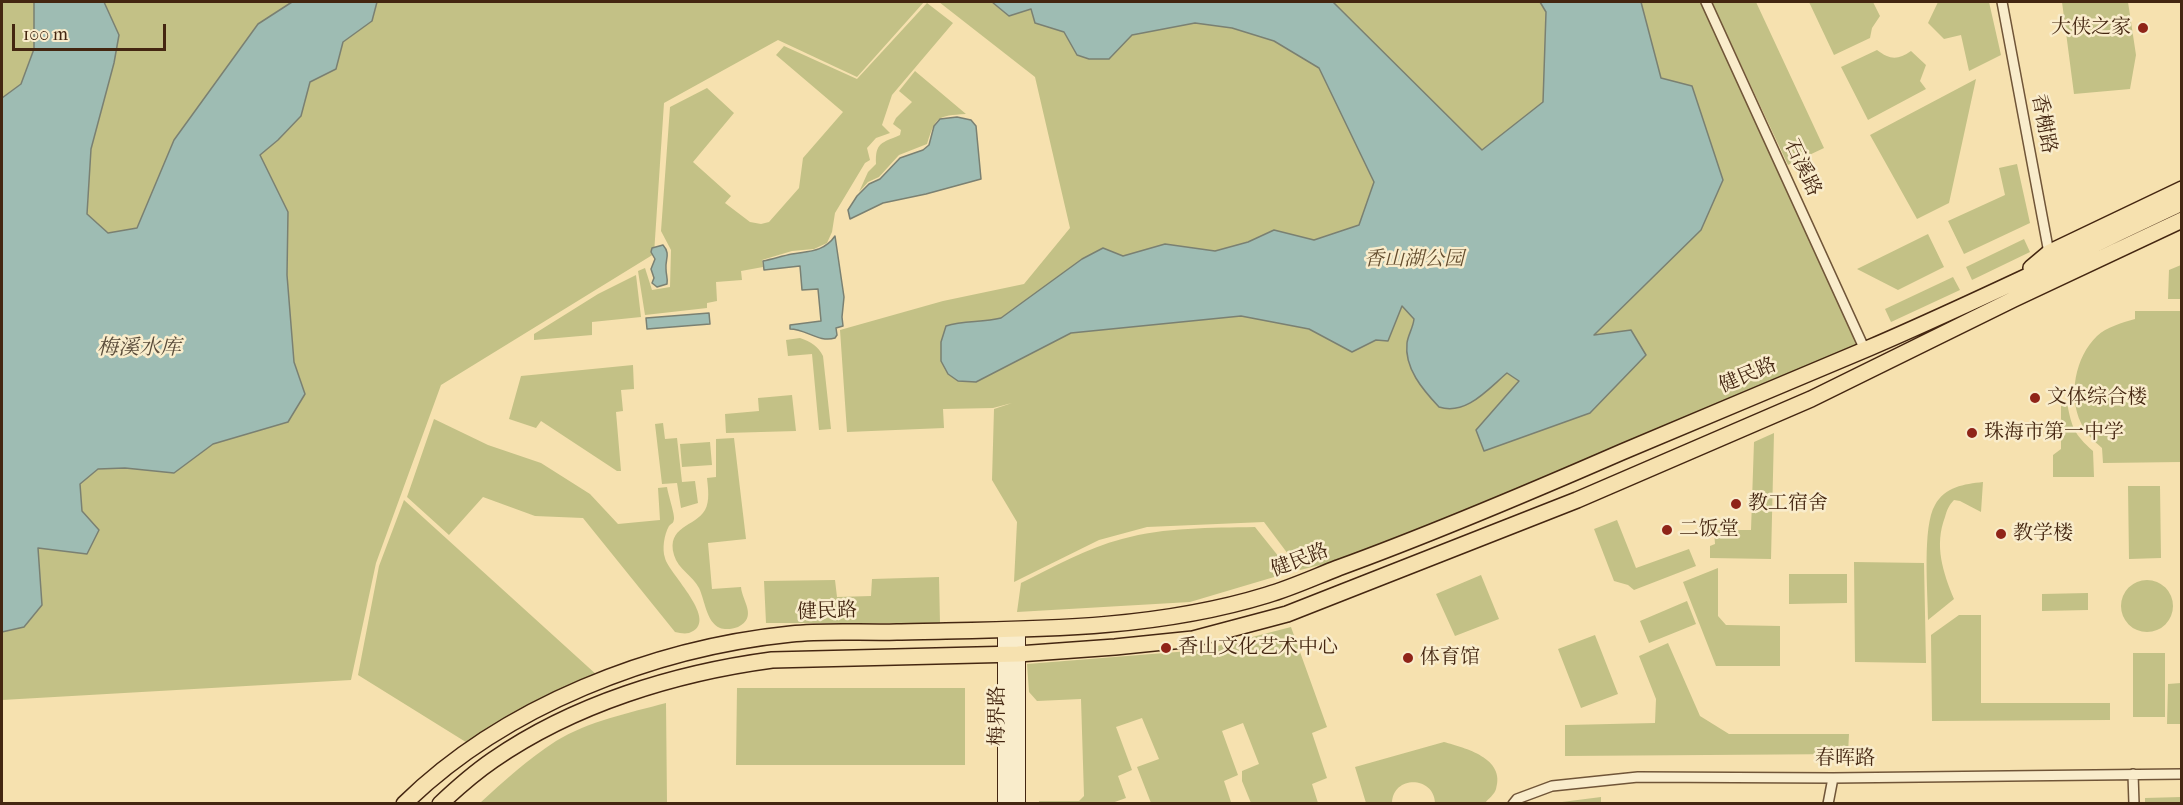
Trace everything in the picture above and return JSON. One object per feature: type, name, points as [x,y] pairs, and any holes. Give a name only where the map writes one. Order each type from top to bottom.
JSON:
[{"type":"main road","points":[[2015,281],[2049,253],[2181,189]]},
{"type":"main road","name":"健民路","points":[[404,804],[427,781],[483,740],[568,695],[616,675],[728,643],[791,634],[1012,629],[1177,618],[1270,594],[1442,530],[1865,350],[2181,203]]},
{"type":"main road","points":[[440,804],[493,760],[534,734],[582,712],[653,685],[738,665],[772,660],[1011,654],[1115,647],[1193,639],[1298,610],[1577,500],[1811,399],[2181,220]]},
{"type":"main road","points":[[2014,299],[2052,285],[2181,228]]},
{"type":"main road","points":[[1005,804],[1012,629]]},
{"type":"main road","name":"梅界路","points":[[1011,654],[1018,804]]},
{"type":"street","name":"石溪路","points":[[1706,2],[1865,350]]},
{"type":"street","name":"香榭路","points":[[2002,2],[2049,253]]},
{"type":"street","points":[[2133,774],[2134,804]]},
{"type":"street","name":"春晖路","points":[[1513,804],[1517,799],[1552,786],[1638,777],[1833,778],[2181,774]]},
{"type":"street","points":[[1828,804],[1833,778]]},
{"type":"green space","points":[[2,2],[34,2],[34,49],[21,84],[2,98]]},
{"type":"green space","points":[[104,2],[292,2],[258,24],[175,140],[137,229],[108,233],[87,214],[91,149],[114,63],[119,35]]},
{"type":"green space","points":[[377,2],[924,2],[857,77],[778,40],[664,103],[654,254],[441,385],[376,563],[351,680],[2,700],[2,632],[24,627],[42,605],[37,548],[60,550],[82,511],[80,484],[98,469],[125,468],[174,473],[213,444],[288,422],[305,394],[294,362],[287,275],[288,212],[260,155],[301,116],[310,82],[336,69],[343,42],[372,21]]},
{"type":"green space","name":"香山湖公园","points":[[939,2],[1706,2],[1865,350],[1398,546],[1300,570],[1264,522],[1147,527],[1099,540],[1014,582],[1017,522],[992,480],[994,409],[1012,403],[993,408],[943,409],[944,428],[847,432],[840,330],[943,301],[1024,284],[1070,228],[1035,77]]},
{"type":"green space","points":[[1756,2],[1824,148],[1788,165],[1712,3]]},
{"type":"green space","points":[[1809,2],[1873,2],[1880,16],[1872,28],[1870,38],[1834,55]]},
{"type":"green space","points":[[1938,2],[1989,2],[2001,55],[1969,71],[1961,35],[1944,39],[1928,23]]},
{"type":"green space","points":[[2062,2],[2128,2],[2136,55],[2130,89],[2074,94]]},
{"type":"green space","points":[[927,3],[953,23],[892,95],[882,125],[890,133],[876,138],[867,148],[870,160],[865,163],[835,213],[832,232],[827,243],[814,249],[792,251],[762,260],[763,267],[741,271],[742,280],[716,282],[717,301],[707,303],[707,308],[645,315],[638,271],[645,268],[652,290],[670,287],[671,250],[661,231],[670,107],[707,88],[734,113],[693,162],[731,196],[725,203],[750,222],[761,224],[769,222],[799,188],[803,158],[843,112],[776,55],[784,46],[857,79]]},
{"type":"green space","points":[[1877,50],[1894,58],[1911,51],[1926,65],[1920,81],[1926,89],[1868,120],[1841,67]]},
{"type":"green space","points":[[915,71],[966,114],[939,119],[927,144],[899,155],[879,177],[868,182],[859,192],[868,172],[876,164],[878,147],[900,135],[901,130],[893,124],[912,102],[899,91]]},
{"type":"green space","points":[[1976,79],[1949,203],[1917,219],[1870,135]]},
{"type":"green space","points":[[2017,164],[2030,223],[1964,254],[1948,221],[2005,195],[1999,168]]},
{"type":"green space","points":[[1928,234],[1944,267],[1898,290],[1857,269]]},
{"type":"green space","points":[[2024,239],[2030,252],[1972,280],[1966,267]]},
{"type":"green space","points":[[2181,265],[2181,299],[2168,299],[2169,270]]},
{"type":"green space","points":[[636,275],[641,317],[592,322],[592,335],[534,340],[534,334],[598,294]]},
{"type":"green space","points":[[1953,277],[1960,290],[1891,322],[1885,309]]},
{"type":"green space","points":[[2135,311],[2181,311],[2181,462],[2103,463],[2102,448],[2085,431],[2077,412],[2076,377],[2083,355],[2101,333],[2135,319]]},
{"type":"green space","points":[[800,338],[814,345],[823,356],[831,429],[819,430],[812,354],[788,356],[786,340]]},
{"type":"green space","points":[[633,365],[634,389],[621,390],[623,411],[616,412],[621,471],[617,471],[541,421],[536,428],[509,419],[521,376]]},
{"type":"green space","points":[[792,395],[796,431],[726,433],[725,414],[759,411],[758,398]]},
{"type":"green space","points":[[2061,403],[2067,403],[2075,430],[2093,451],[2094,477],[2053,477],[2053,455],[2061,449]]},
{"type":"green space","points":[[434,419],[488,445],[541,463],[590,494],[618,524],[660,520],[658,488],[667,487],[674,519],[666,534],[664,554],[668,565],[697,608],[700,619],[698,627],[689,633],[675,632],[583,518],[535,516],[483,497],[449,535],[407,497]]},
{"type":"green space","points":[[663,423],[665,439],[677,438],[682,482],[695,481],[698,503],[681,508],[677,483],[662,484],[655,424]]},
{"type":"green space","points":[[1774,433],[1771,559],[1710,558],[1710,546],[1715,544],[1714,530],[1751,530],[1754,442]]},
{"type":"green space","points":[[734,438],[746,539],[708,543],[712,589],[741,587],[747,608],[748,614],[744,623],[727,629],[720,628],[712,621],[699,588],[676,560],[673,545],[678,532],[700,516],[707,506],[707,478],[716,477],[716,439]]},
{"type":"green space","points":[[710,442],[712,465],[682,467],[680,444]]},
{"type":"green space","points":[[1983,482],[1981,512],[1954,500],[1947,510],[1940,538],[1940,549],[1943,569],[1954,599],[1928,620],[1927,544],[1931,515],[1939,499],[1950,490],[1962,485]]},
{"type":"green space","points":[[2128,486],[2160,486],[2161,558],[2129,559]]},
{"type":"green space","points":[[404,500],[598,676],[469,744],[358,675],[379,566]]},
{"type":"green space","points":[[1617,520],[1636,568],[1689,549],[1696,566],[1634,590],[1628,585],[1614,581],[1594,529]]},
{"type":"green space","points":[[1255,527],[1291,572],[1190,602],[1017,612],[1021,583],[1096,547],[1155,532]]},
{"type":"green space","points":[[1854,562],[1924,563],[1926,663],[1855,662]]},
{"type":"green space","points":[[1718,568],[1718,616],[1726,625],[1780,626],[1780,666],[1716,666],[1683,582]]},
{"type":"green space","points":[[1789,574],[1847,574],[1847,603],[1789,604]]},
{"type":"green space","points":[[1481,575],[1499,619],[1455,636],[1436,594]]},
{"type":"green space","points":[[939,577],[940,623],[766,623],[764,581],[835,580],[837,597],[871,596],[872,579]]},
{"type":"green space","points":[[2147,580],[2161,584],[2169,592],[2173,606],[2169,620],[2161,628],[2147,632],[2133,628],[2125,620],[2121,606],[2125,592],[2133,584]]},
{"type":"green space","points":[[2088,593],[2088,610],[2042,611],[2042,594]]},
{"type":"green space","points":[[1687,601],[1696,624],[1649,643],[1640,621]]},
{"type":"green space","points":[[1959,615],[1981,615],[1981,703],[2110,703],[2110,720],[1932,721],[1931,635]]},
{"type":"green space","points":[[1291,627],[1327,727],[1312,733],[1327,778],[1312,784],[1318,803],[1251,803],[1242,781],[1242,771],[1259,764],[1243,723],[1222,731],[1238,775],[1224,781],[1231,802],[1225,804],[1151,803],[1137,767],[1159,759],[1142,718],[1116,727],[1132,770],[1118,776],[1126,798],[1112,803],[1039,803],[1039,801],[1079,801],[1084,796],[1081,699],[1037,701],[1029,692],[1027,664],[1202,650]]},
{"type":"green space","points":[[1595,635],[1618,694],[1581,708],[1558,649]]},
{"type":"green space","points":[[1668,643],[1700,716],[1729,734],[1849,734],[1848,754],[1565,756],[1565,725],[1655,723],[1656,699],[1639,656]]},
{"type":"green space","points":[[2133,653],[2165,653],[2165,717],[2133,717]]},
{"type":"green space","points":[[2181,683],[2181,724],[2167,724],[2168,684]]},
{"type":"green space","points":[[737,688],[965,688],[965,765],[736,765]]},
{"type":"green space","points":[[666,703],[667,803],[480,803],[526,763],[569,734],[610,718]]},
{"type":"green space","points":[[1444,742],[1482,756],[1495,769],[1496,789],[1485,803],[1435,803],[1433,794],[1428,788],[1414,782],[1399,787],[1392,803],[1366,803],[1355,767]]},
{"type":"green space","points":[[1601,797],[1601,803],[1563,804],[1562,802]]},
{"type":"green space","points":[[2181,797],[2181,803],[2145,803],[2145,798]]},
{"type":"water","name":"梅溪水库","points":[[34,2],[104,2],[119,35],[114,63],[91,149],[87,214],[108,233],[137,228],[174,140],[258,24],[292,2],[377,2],[372,21],[343,42],[336,69],[310,82],[301,116],[260,155],[288,212],[287,275],[294,362],[305,394],[288,422],[213,444],[174,473],[125,468],[98,469],[80,484],[82,511],[99,530],[87,554],[38,548],[42,605],[24,627],[2,632],[2,98],[21,84],[34,49]]},
{"type":"water","points":[[992,2],[1333,2],[1482,150],[1543,102],[1546,12],[1540,2],[1641,2],[1661,78],[1692,86],[1723,180],[1701,230],[1594,335],[1631,330],[1646,355],[1590,413],[1484,451],[1476,430],[1519,381],[1507,373],[1467,404],[1449,409],[1439,407],[1421,386],[1408,361],[1407,343],[1414,319],[1402,306],[1388,341],[1376,340],[1352,352],[1309,329],[1241,316],[1071,333],[976,382],[958,381],[948,374],[941,361],[941,342],[946,326],[1001,318],[1082,259],[1103,248],[1123,256],[1165,244],[1215,251],[1248,242],[1274,230],[1314,240],[1359,225],[1374,182],[1319,68],[1274,41],[1232,28],[1195,23],[1132,35],[1109,59],[1089,59],[1077,55],[1064,32],[1035,23],[1031,9],[1009,16]]},
{"type":"water","points":[[957,117],[971,120],[976,126],[981,179],[883,203],[850,219],[848,210],[869,184],[880,179],[900,158],[923,150],[929,145],[934,126],[940,119]]},
{"type":"water","points":[[835,236],[844,297],[843,326],[836,328],[835,338],[823,339],[790,329],[790,325],[821,321],[818,289],[802,290],[800,266],[764,270],[763,261],[816,250],[826,245]]},
{"type":"water","points":[[663,245],[667,254],[667,284],[657,287],[652,283],[654,278],[651,269],[655,259],[651,252],[652,248]]},
{"type":"water","points":[[709,313],[710,324],[647,329],[646,318]]},
{"type":"place","name":"大侠之家","points":[[2143,28]]},
{"type":"place","name":"文体综合楼","points":[[2035,398]]},
{"type":"place","name":"珠海市第一中学","points":[[1972,433]]},
{"type":"place","name":"教工宿舍","points":[[1736,504]]},
{"type":"place","name":"二饭堂","points":[[1667,530]]},
{"type":"place","name":"教学楼","points":[[2001,534]]},
{"type":"place","name":"香山文化艺术中心","points":[[1166,648]]},
{"type":"place","name":"体育馆","points":[[1408,658]]}]
